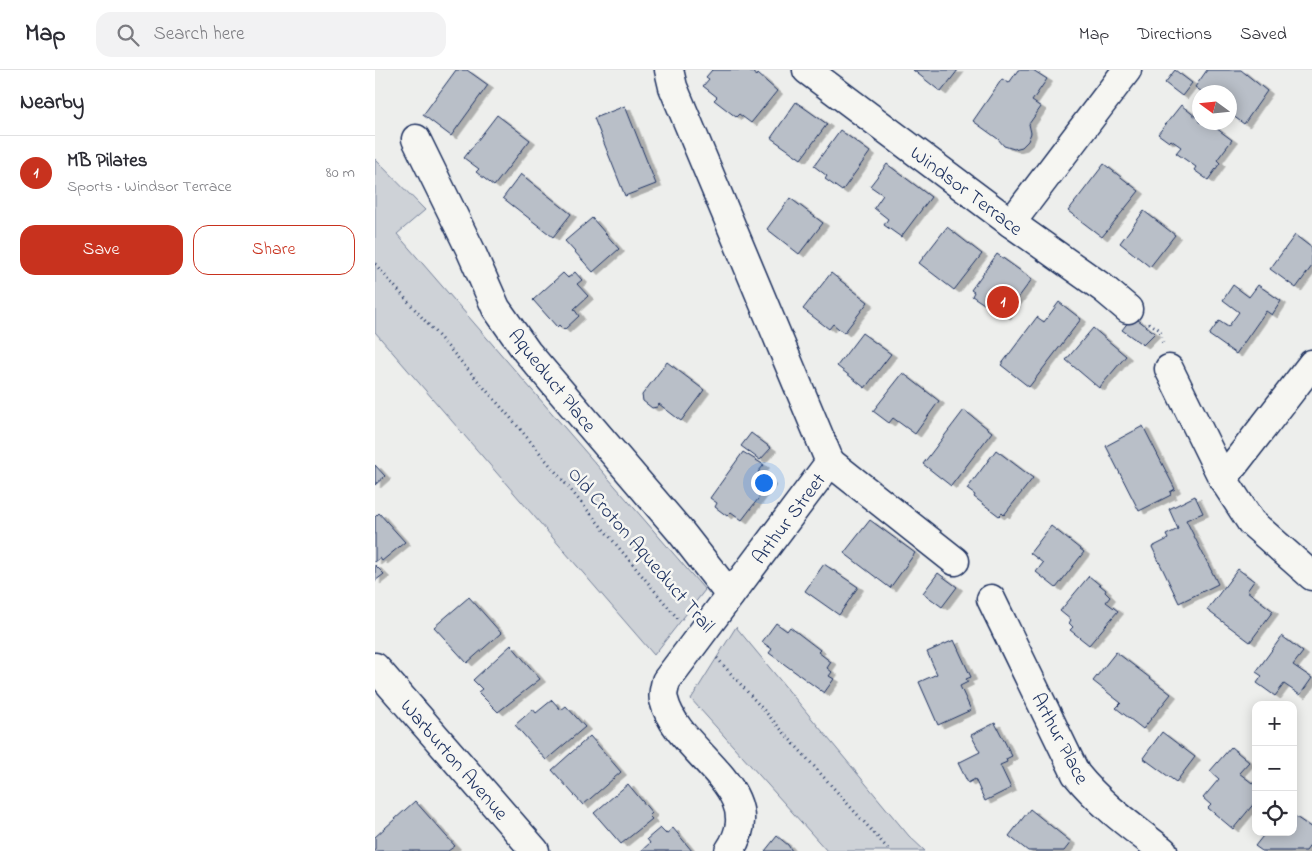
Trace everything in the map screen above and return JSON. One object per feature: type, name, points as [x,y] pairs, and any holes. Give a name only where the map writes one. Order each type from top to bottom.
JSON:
[{"type":"street","name":"Arthur Street","points":[[669,70],[673,87],[830,462],[666,681],[663,698],[670,716],[682,735],[731,788],[740,806],[741,826],[729,851]]},
{"type":"street","name":"Windsor Terrace","points":[[807,70],[1011,223],[1103,288],[1128,309]]},
{"type":"street","points":[[1011,223],[1127,70]]},
{"type":"street","name":"Aqueduct Place","points":[[416,139],[470,248],[496,308],[527,352],[680,531],[730,596]]},
{"type":"street","points":[[1223,479],[1312,364]]},
{"type":"street","points":[[1169,368],[1223,479],[1251,522],[1312,576]]},
{"type":"street","points":[[830,462],[955,561]]},
{"type":"street","name":"Arthur Place","points":[[991,599],[1076,774],[1112,812],[1163,851]]},
{"type":"street","name":"Warburton Avenue","points":[[375,667],[535,851]]},
{"type":"path","name":"Old Croton Aqueduct Trail","points":[[375,264],[515,423],[675,616],[698,637],[890,851]]},
{"type":"path","points":[[1128,309],[1159,330],[1169,368]]},
{"type":"shaded area","points":[[375,159],[425,210],[397,234],[705,590],[654,655],[375,332]]},
{"type":"shaded area","points":[[736,627],[909,836],[925,851],[827,851],[691,699]]},
{"type":"building","points":[[456,70],[467,70],[488,85],[451,136],[423,115]]},
{"type":"building","points":[[712,70],[749,70],[757,76],[758,74],[777,91],[751,123],[739,114],[736,117],[714,100],[717,97],[703,86],[709,79],[706,77]]},
{"type":"building","points":[[913,70],[958,70],[941,92]]},
{"type":"building","points":[[1018,70],[1033,70],[1047,79],[1032,101],[1041,107],[1029,124],[1031,133],[1028,141],[1022,147],[1014,149],[1004,146],[998,139],[973,121],[1002,79],[1009,83]]},
{"type":"building","points":[[1175,70],[1192,83],[1182,96],[1165,83]]},
{"type":"building","points":[[1207,70],[1241,70],[1267,91],[1244,124],[1237,119],[1237,85],[1196,85]]},
{"type":"building","points":[[796,102],[827,124],[801,159],[771,138]]},
{"type":"building","points":[[1181,105],[1192,114],[1192,130],[1219,130],[1232,140],[1217,160],[1220,163],[1208,180],[1194,170],[1196,167],[1176,153],[1181,147],[1171,140],[1169,142],[1158,134]]},
{"type":"building","points":[[625,106],[656,184],[625,196],[594,118]]},
{"type":"building","points":[[497,115],[530,140],[494,186],[476,172],[479,169],[464,158]]},
{"type":"building","points":[[840,130],[870,152],[842,191],[825,179],[827,176],[814,166]]},
{"type":"building","points":[[887,164],[931,197],[901,237],[884,225],[888,219],[874,208],[883,195],[870,186]]},
{"type":"building","points":[[1104,164],[1139,191],[1102,237],[1068,211]]},
{"type":"building","points":[[521,174],[571,214],[553,237],[503,198]]},
{"type":"building","points":[[790,198],[823,223],[799,254],[767,229]]},
{"type":"building","points":[[1144,211],[1175,235],[1150,267],[1120,243]]},
{"type":"building","points":[[592,218],[619,249],[593,272],[565,241]]},
{"type":"building","points":[[947,227],[982,254],[954,290],[919,263]]},
{"type":"building","points":[[1295,235],[1312,248],[1312,266],[1296,288],[1270,269]]},
{"type":"building","points":[[997,254],[1032,279],[1005,316],[986,302],[984,304],[972,296],[974,292],[971,290]]},
{"type":"building","points":[[575,272],[582,280],[577,284],[588,296],[574,309],[579,316],[564,330],[559,325],[557,327],[533,300],[563,273],[568,278]]},
{"type":"building","points":[[831,273],[868,302],[844,333],[833,324],[829,329],[803,309]]},
{"type":"building","points":[[1233,285],[1249,297],[1258,285],[1281,301],[1272,315],[1266,311],[1236,354],[1209,335],[1219,321],[1228,327],[1239,312],[1223,300]]},
{"type":"building","points":[[1059,302],[1081,319],[1029,387],[1001,365],[1037,317],[1044,322]]},
{"type":"building","points":[[1133,316],[1155,333],[1143,345],[1122,330]]},
{"type":"building","points":[[1093,328],[1126,356],[1099,388],[1066,360]]},
{"type":"building","points":[[862,333],[891,354],[865,388],[837,366]]},
{"type":"building","points":[[667,362],[704,390],[681,421],[659,404],[657,407],[652,408],[643,401],[642,395]]},
{"type":"building","points":[[903,373],[939,401],[915,434],[893,418],[889,423],[873,411]]},
{"type":"building","points":[[964,410],[992,432],[951,486],[923,464]]},
{"type":"building","points":[[1143,426],[1175,489],[1170,492],[1171,495],[1139,511],[1106,446]]},
{"type":"building","points":[[751,433],[771,448],[760,460],[741,446]]},
{"type":"building","points":[[996,450],[1033,478],[1004,515],[1002,513],[999,516],[974,497],[975,495],[967,489]]},
{"type":"building","points":[[743,452],[764,465],[758,472],[771,482],[742,520],[731,512],[727,516],[715,507],[717,503],[710,498]]},
{"type":"building","points":[[375,465],[385,476],[375,485]]},
{"type":"building","points":[[1195,496],[1203,513],[1186,520],[1218,584],[1179,603],[1152,547],[1168,539],[1166,535],[1178,529],[1169,509]]},
{"type":"building","points":[[379,513],[405,542],[382,561],[380,558],[375,562],[375,517]]},
{"type":"building","points":[[870,520],[915,553],[890,588],[844,553]]},
{"type":"building","points":[[1051,526],[1084,552],[1056,588],[1036,572],[1043,563],[1030,553]]},
{"type":"building","points":[[824,564],[858,587],[839,615],[805,591]]},
{"type":"building","points":[[375,565],[384,574],[375,581]]},
{"type":"building","points":[[1238,569],[1254,581],[1247,591],[1273,611],[1250,642],[1207,610]]},
{"type":"building","points":[[938,573],[957,587],[942,607],[923,593]]},
{"type":"building","points":[[1089,576],[1106,590],[1105,592],[1110,597],[1106,602],[1118,611],[1089,645],[1070,630],[1073,627],[1069,623],[1071,620],[1060,611]]},
{"type":"building","points":[[469,597],[501,633],[467,663],[434,627]]},
{"type":"building","points":[[776,623],[787,631],[790,627],[820,650],[818,652],[831,662],[827,668],[832,672],[829,676],[834,679],[824,693],[769,653],[772,649],[762,642]]},
{"type":"building","points":[[1282,636],[1303,652],[1293,665],[1312,678],[1300,695],[1284,684],[1275,696],[1257,683],[1262,676],[1256,672]]},
{"type":"building","points":[[954,640],[971,677],[966,679],[968,682],[960,686],[971,710],[938,725],[919,682],[937,674],[927,652]]},
{"type":"building","points":[[511,645],[540,679],[498,712],[478,692],[482,689],[473,680]]},
{"type":"building","points":[[1116,652],[1171,694],[1143,729],[1116,708],[1121,703],[1093,681]]},
{"type":"building","points":[[552,700],[561,710],[566,706],[585,727],[546,760],[515,725],[533,709],[536,713]]},
{"type":"building","points":[[995,723],[1012,756],[1006,759],[1007,762],[1000,765],[1011,788],[985,801],[975,779],[968,783],[958,763],[980,752],[971,735]]},
{"type":"building","points":[[1162,732],[1195,757],[1176,782],[1143,758]]},
{"type":"building","points":[[590,736],[621,772],[583,805],[552,770]]},
{"type":"building","points":[[1231,747],[1249,762],[1239,773],[1252,783],[1252,806],[1233,829],[1208,808],[1211,805],[1203,798],[1219,779],[1210,771]]},
{"type":"building","points":[[628,784],[652,813],[649,816],[652,819],[621,844],[594,813]]},
{"type":"building","points":[[415,801],[455,846],[448,851],[375,851],[375,837]]},
{"type":"building","points":[[1030,809],[1071,842],[1064,851],[1028,851],[1009,836]]},
{"type":"building","points":[[1297,818],[1312,828],[1312,843],[1306,851],[1262,851],[1255,846],[1263,836],[1297,836]]},
{"type":"building","points":[[660,828],[666,834],[673,828],[692,851],[641,851],[650,843],[647,839]]},
{"type":"building","points":[[777,836],[788,845],[792,851],[765,851]]},
{"type":"place","name":"MB Pilates","points":[[1003,302]]}]
